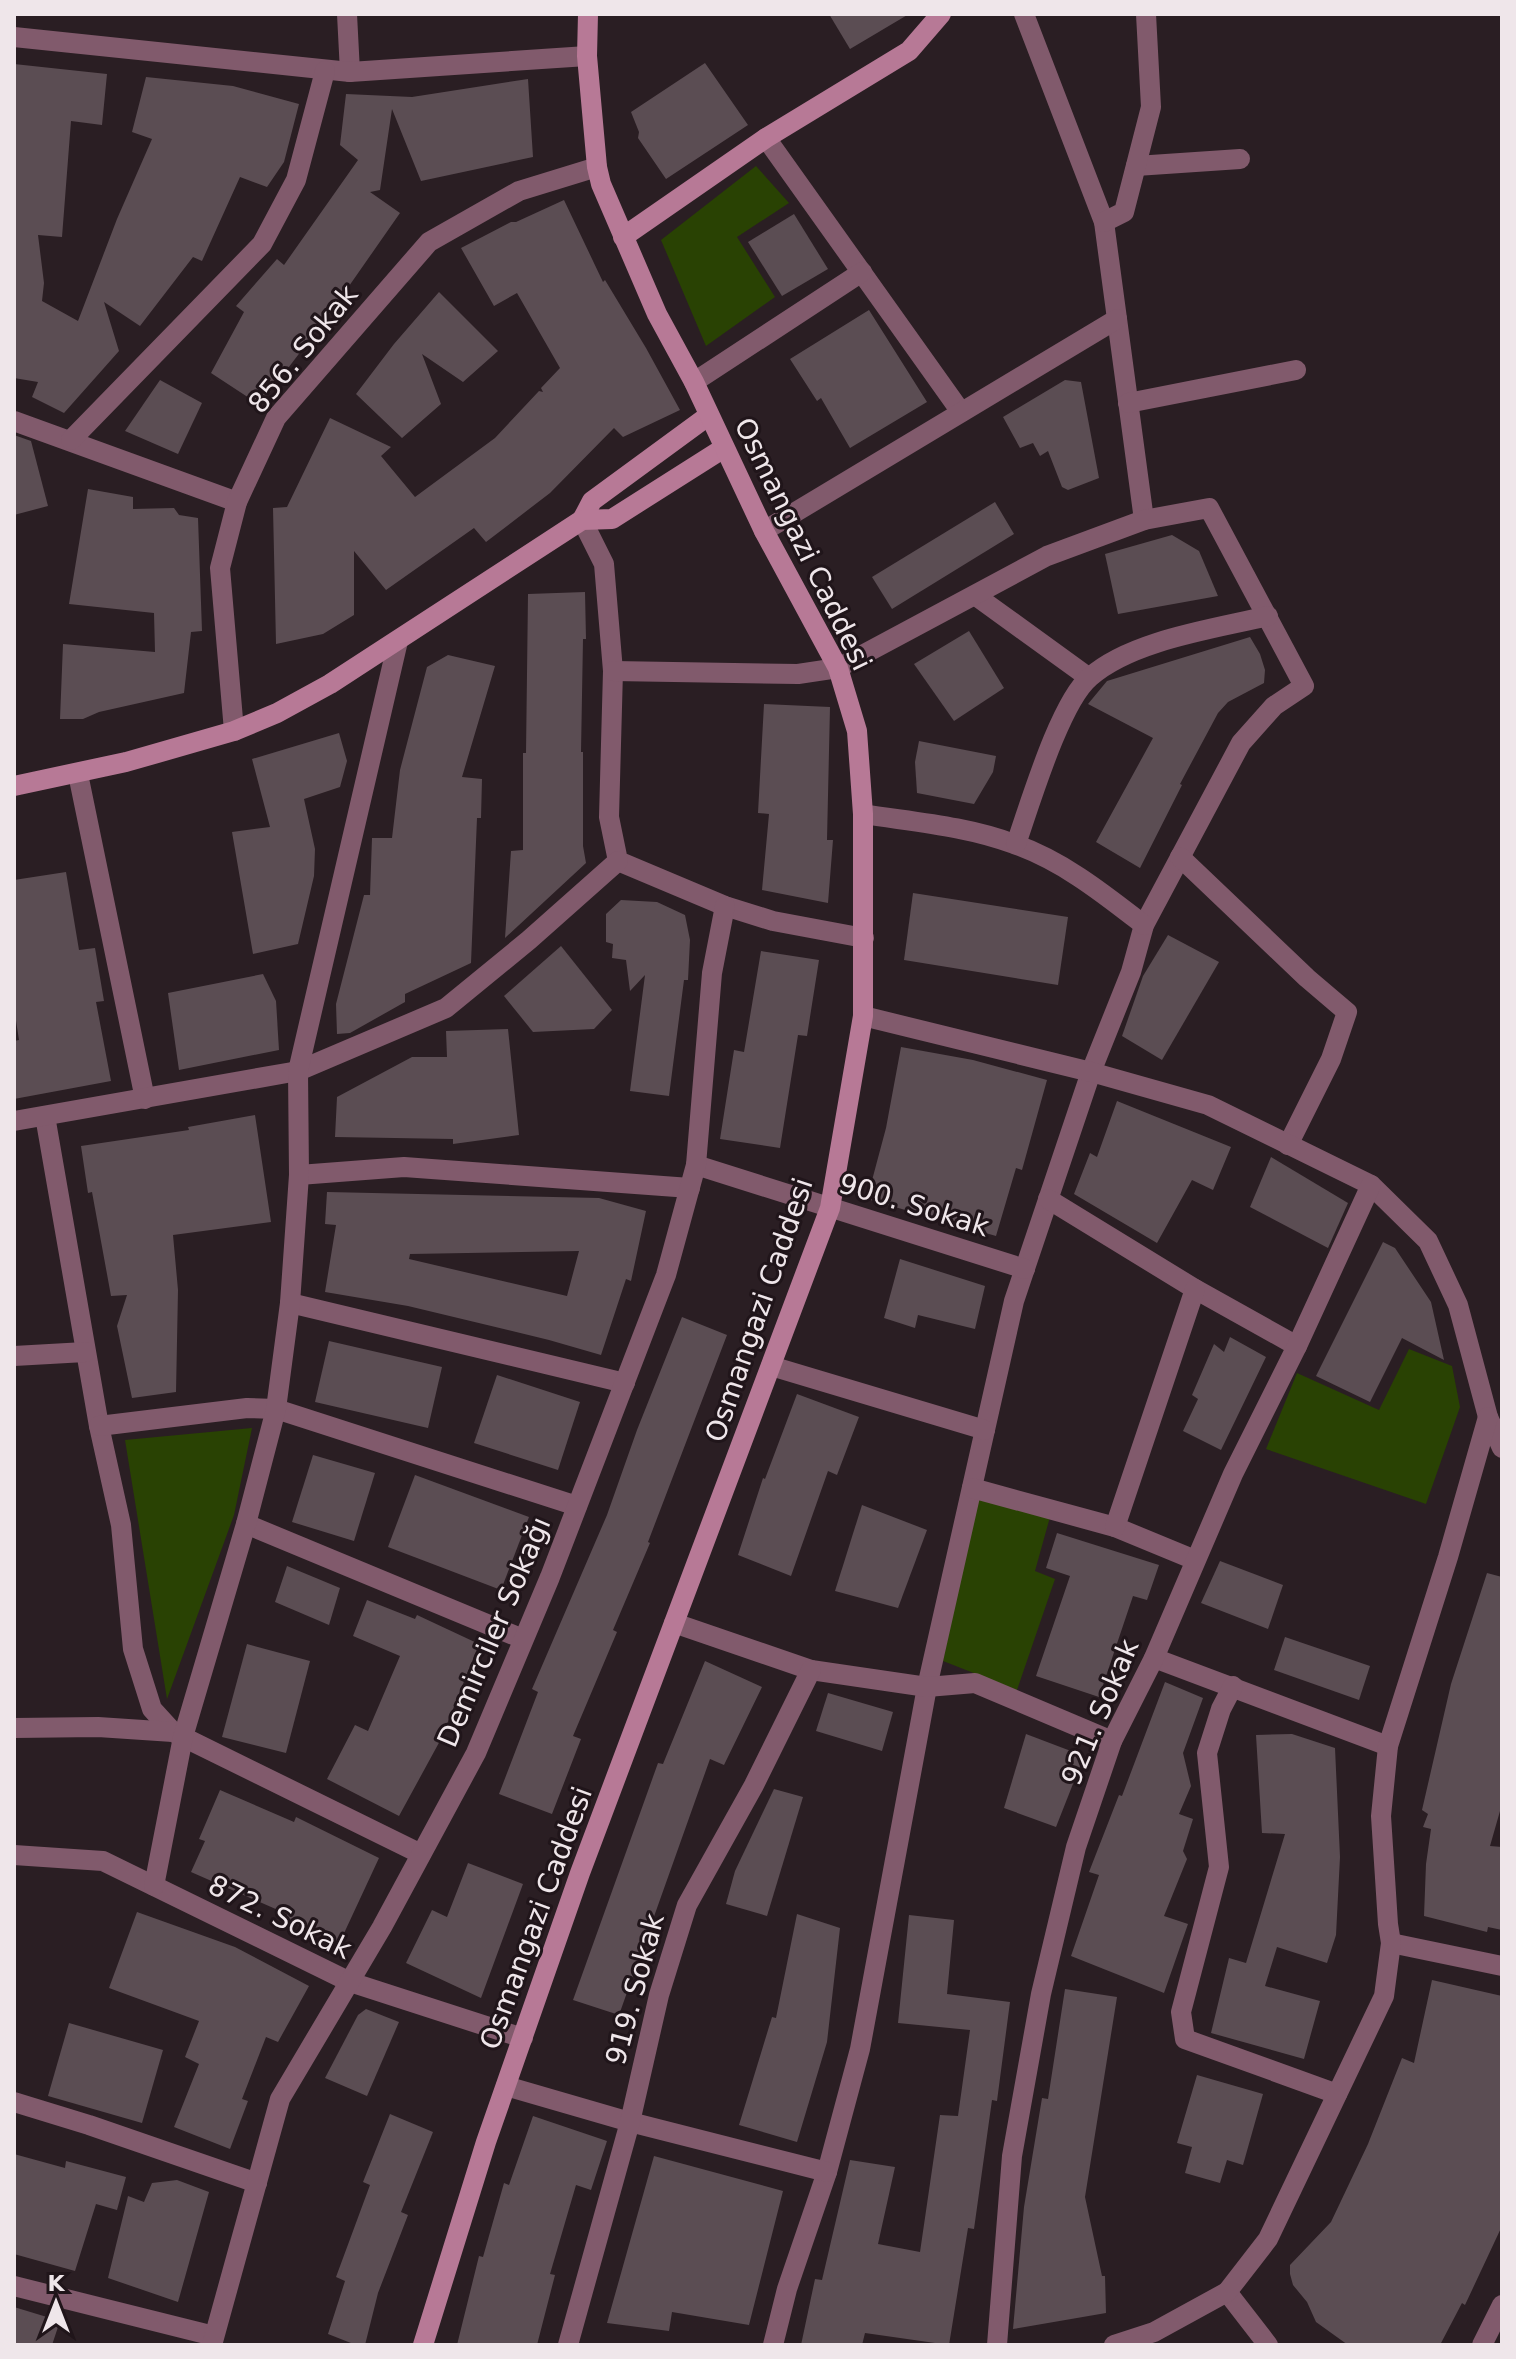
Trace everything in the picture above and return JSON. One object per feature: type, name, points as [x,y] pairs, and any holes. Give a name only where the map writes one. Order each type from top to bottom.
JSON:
[{"type":"main road","name":"Osmangazi Caddesi","points":[[423,2345],[506,2086],[580,1873],[830,1208],[863,1016],[863,814],[857,731],[838,668],[764,531],[694,382],[657,314],[623,237],[597,167],[587,56],[588,14]]},
{"type":"main road","points":[[623,237],[766,138],[909,51],[941,14]]},
{"type":"main road","points":[[14,786],[78,774],[234,731],[277,713],[398,641],[582,520],[592,501],[708,416]]},
{"type":"main road","points":[[582,520],[612,519],[724,448]]},
{"type":"street","points":[[347,14],[350,72]]},
{"type":"street","points":[[1024,14],[1104,222],[1144,520]]},
{"type":"street","points":[[1104,222],[1124,212],[1151,107],[1146,14]]},
{"type":"street","points":[[14,37],[350,72],[587,56]]},
{"type":"street","points":[[71,440],[262,244],[296,180],[325,71]]},
{"type":"street","points":[[766,138],[961,412]]},
{"type":"street","points":[[1136,166],[1240,159]]},
{"type":"street","name":"856. Sokak","points":[[234,731],[220,568],[237,502],[276,418],[429,242],[519,191],[597,167]]},
{"type":"street","points":[[694,382],[862,272]]},
{"type":"street","points":[[764,531],[1117,319]]},
{"type":"street","points":[[1128,403],[1296,370]]},
{"type":"street","points":[[14,421],[237,502]]},
{"type":"street","points":[[613,671],[798,674],[838,668],[1047,556],[1144,520],[1209,508],[1304,686],[1274,706],[1241,743],[1144,925],[1131,972],[1091,1072],[1014,1301],[927,1687],[860,2049],[827,2172],[787,2289],[773,2345]]},
{"type":"street","points":[[582,520],[604,564],[613,671],[609,817],[618,861]]},
{"type":"street","points":[[976,596],[1088,677]]},
{"type":"street","points":[[1016,844],[1050,746],[1088,677],[1134,649],[1268,616]]},
{"type":"street","points":[[154,1886],[178,1734],[246,1524],[276,1409],[290,1303],[299,1175],[298,1071],[398,641]]},
{"type":"street","points":[[78,774],[145,1099]]},
{"type":"street","points":[[863,814],[980,834],[1016,844],[1084,879],[1144,925]]},
{"type":"street","points":[[1180,857],[1347,1012],[1331,1059],[1288,1145]]},
{"type":"street","points":[[14,1121],[298,1071],[446,1008],[618,861]]},
{"type":"street","points":[[618,861],[725,906],[773,921],[864,938]]},
{"type":"street","name":"Demirciler Sokağı","points":[[213,2340],[280,2099],[350,1982],[476,1753],[577,1506],[666,1275],[696,1165],[712,973],[725,906]]},
{"type":"street","points":[[863,1016],[1091,1072],[1208,1105],[1371,1185],[1428,1241],[1458,1305],[1488,1417],[1502,1448]]},
{"type":"street","points":[[45,1116],[85,1352],[121,1525],[133,1649],[152,1709],[178,1734],[421,1854]]},
{"type":"street","name":"900. Sokak","points":[[696,1165],[1025,1269]]},
{"type":"street","points":[[299,1175],[404,1167],[690,1188]]},
{"type":"street","name":"921. Sokak","points":[[997,2345],[1012,2156],[1041,1994],[1076,1847],[1112,1741],[1154,1658],[1233,1474],[1297,1346],[1371,1185]]},
{"type":"street","points":[[1048,1199],[1195,1289],[1297,1346]]},
{"type":"street","points":[[1115,1527],[1195,1289]]},
{"type":"street","points":[[290,1303],[625,1383]]},
{"type":"street","points":[[14,1356],[85,1352]]},
{"type":"street","points":[[771,1366],[985,1430]]},
{"type":"street","points":[[99,1426],[247,1408],[276,1409],[577,1506]]},
{"type":"street","points":[[1114,2345],[1154,2332],[1227,2292],[1268,2239],[1384,1996],[1391,1943],[1381,1816],[1388,1746],[1448,1557],[1488,1417]]},
{"type":"street","points":[[972,1488],[1115,1527],[1195,1560]]},
{"type":"street","points":[[246,1524],[523,1639]]},
{"type":"street","points":[[674,1623],[811,1670],[927,1687],[975,1683],[1112,1741]]},
{"type":"street","points":[[1154,1658],[1388,1746]]},
{"type":"street","name":"919. Sokak","points":[[568,2345],[630,2122],[659,1995],[687,1905],[754,1785],[811,1670]]},
{"type":"street","points":[[1233,1686],[1221,1709],[1207,1753],[1219,1867],[1181,2012],[1185,2039],[1337,2094]]},
{"type":"street","points":[[14,1728],[98,1727],[178,1734]]},
{"type":"street","name":"872. Sokak","points":[[14,1855],[103,1861],[350,1982],[523,2038]]},
{"type":"street","points":[[1391,1943],[1502,1966]]},
{"type":"street","points":[[506,2086],[630,2122],[827,2172]]},
{"type":"street","points":[[14,2102],[257,2183]]},
{"type":"street","points":[[14,2286],[213,2340]]},
{"type":"street","points":[[1227,2292],[1268,2345]]},
{"type":"street","points":[[1482,2345],[1502,2305]]},
{"type":"green space","points":[[756,166],[789,203],[737,237],[775,297],[706,346],[661,240]]},
{"type":"green space","points":[[1409,1349],[1452,1366],[1460,1407],[1426,1504],[1266,1449],[1297,1373],[1379,1410]]},
{"type":"green space","points":[[252,1428],[234,1515],[167,1699],[125,1440]]},
{"type":"green space","points":[[977,1498],[1050,1517],[1035,1571],[1055,1579],[1017,1690],[943,1661]]},
{"type":"building","points":[[829,14],[909,14],[850,49]]},
{"type":"building","points":[[705,63],[748,125],[666,179],[638,138],[639,132],[631,112]]},
{"type":"building","points":[[14,64],[107,74],[102,125],[71,121],[62,237],[38,235],[44,283],[42,301],[78,321],[152,139],[132,132],[146,77],[233,86],[299,104],[284,162],[267,187],[240,177],[202,261],[193,257],[140,326],[104,302],[119,351],[64,413],[32,397],[38,382],[14,378]]},
{"type":"building","points":[[528,79],[533,157],[421,181],[392,109],[380,190],[370,192],[400,213],[333,309],[260,405],[211,373],[244,312],[236,306],[277,259],[284,265],[358,160],[340,145],[346,94],[412,97]]},
{"type":"building","points":[[564,200],[603,282],[605,280],[680,410],[623,437],[614,428],[550,493],[486,542],[474,528],[386,590],[354,551],[354,615],[323,634],[276,644],[273,508],[287,507],[330,418],[391,447],[381,456],[415,497],[495,438],[539,391],[543,392],[541,388],[560,368],[517,293],[494,306],[461,248],[511,222]]},
{"type":"building","points":[[794,214],[828,269],[782,296],[748,242]]},
{"type":"building","points":[[439,292],[498,351],[463,382],[422,354],[441,404],[402,438],[356,394]]},
{"type":"building","points":[[869,310],[927,402],[850,448],[821,398],[817,401],[790,359]]},
{"type":"building","points":[[160,380],[202,403],[178,454],[125,431]]},
{"type":"building","points":[[1065,380],[1081,382],[1099,478],[1068,490],[1062,487],[1048,451],[1040,456],[1033,443],[1020,448],[1003,417]]},
{"type":"building","points":[[14,435],[31,441],[48,506],[14,515]]},
{"type":"building","points":[[88,489],[133,497],[133,509],[174,508],[179,515],[198,518],[202,631],[191,632],[184,693],[99,712],[83,719],[60,719],[63,644],[155,652],[154,613],[69,604]]},
{"type":"building","points":[[995,502],[1014,534],[892,609],[872,577]]},
{"type":"building","points":[[1172,535],[1199,551],[1218,596],[1118,614],[1105,554]]},
{"type":"building","points":[[585,592],[581,752],[586,863],[505,938],[511,851],[523,850],[528,594]]},
{"type":"building","points":[[969,631],[1004,688],[954,721],[914,664]]},
{"type":"building","points":[[1250,637],[1265,670],[1264,683],[1228,702],[1218,713],[1140,868],[1096,842],[1153,738],[1088,704],[1107,681]]},
{"type":"building","points":[[448,655],[495,666],[462,777],[482,779],[481,818],[477,818],[471,963],[405,994],[405,1002],[350,1033],[337,1034],[336,1004],[364,895],[370,895],[372,838],[392,838],[400,770],[427,667]]},
{"type":"building","points":[[764,704],[830,707],[827,840],[833,840],[828,903],[762,890],[769,814],[758,813]]},
{"type":"building","points":[[339,733],[347,761],[340,787],[304,799],[315,849],[314,876],[298,944],[253,954],[232,832],[270,827],[252,759]]},
{"type":"building","points":[[919,741],[996,756],[993,772],[974,804],[917,793],[915,762]]},
{"type":"building","points":[[66,872],[79,950],[95,948],[104,1001],[96,1002],[111,1081],[14,1099],[14,1041],[19,1040],[14,1008],[14,880]]},
{"type":"building","points":[[913,893],[1068,917],[1058,985],[904,960]]},
{"type":"building","points":[[621,900],[657,902],[685,915],[690,940],[688,980],[684,980],[669,1096],[630,1091],[645,975],[630,991],[626,960],[612,958],[613,944],[606,942],[606,914]]},
{"type":"building","points":[[1168,935],[1219,962],[1162,1060],[1122,1036],[1143,976]]},
{"type":"building","points":[[561,946],[612,1010],[594,1029],[533,1032],[504,996]]},
{"type":"building","points":[[761,951],[819,960],[807,1036],[798,1035],[780,1148],[720,1139],[734,1050],[744,1052]]},
{"type":"building","points":[[263,974],[276,1001],[279,1050],[179,1070],[168,993]]},
{"type":"building","points":[[508,1029],[519,1135],[453,1144],[453,1139],[335,1137],[337,1097],[412,1057],[447,1057],[446,1031]]},
{"type":"building","points":[[901,1047],[973,1060],[1047,1080],[1022,1170],[1016,1168],[996,1236],[867,1199],[886,1128]]},
{"type":"building","points":[[1117,1101],[1231,1147],[1213,1190],[1192,1180],[1157,1243],[1074,1194],[1090,1153],[1097,1157]]},
{"type":"building","points":[[255,1115],[271,1222],[173,1235],[178,1290],[176,1392],[132,1398],[117,1326],[127,1295],[111,1296],[81,1146],[189,1130],[188,1127]]},
{"type":"building","points":[[1271,1157],[1348,1203],[1328,1248],[1250,1207]]},
{"type":"building","points":[[327,1192],[599,1198],[646,1211],[631,1281],[626,1279],[601,1355],[408,1306],[325,1292],[336,1225],[325,1224]],"holes":[[[579,1251],[567,1296],[409,1259],[410,1254]]]},
{"type":"building","points":[[1383,1242],[1395,1248],[1431,1302],[1444,1360],[1402,1338],[1370,1402],[1316,1376]]},
{"type":"building","points":[[900,1259],[985,1286],[975,1329],[918,1315],[915,1328],[884,1318]]},
{"type":"building","points":[[682,1317],[727,1335],[650,1543],[613,1630],[617,1632],[573,1736],[581,1739],[552,1814],[499,1794],[538,1692],[532,1689],[607,1515]]},
{"type":"building","points":[[1230,1337],[1266,1357],[1221,1450],[1183,1431],[1198,1399],[1192,1395],[1214,1344],[1224,1352]]},
{"type":"building","points":[[329,1341],[442,1367],[428,1428],[315,1402]]},
{"type":"building","points":[[497,1375],[580,1402],[558,1470],[474,1443]]},
{"type":"building","points":[[797,1394],[859,1417],[837,1475],[828,1471],[791,1576],[738,1555],[763,1478]]},
{"type":"building","points":[[313,1455],[375,1473],[354,1541],[292,1522]]},
{"type":"building","points":[[415,1475],[529,1517],[501,1590],[388,1547]]},
{"type":"building","points":[[862,1505],[927,1530],[898,1608],[835,1591]]},
{"type":"building","points":[[1057,1533],[1159,1565],[1147,1600],[1133,1596],[1099,1697],[1036,1676],[1070,1576],[1046,1568]]},
{"type":"building","points":[[1220,1561],[1283,1585],[1268,1629],[1201,1603]]},
{"type":"building","points":[[287,1566],[340,1588],[329,1625],[275,1602]]},
{"type":"building","points":[[1487,1573],[1502,1577],[1502,1804],[1490,1846],[1502,1847],[1502,1930],[1488,1927],[1487,1932],[1424,1916],[1431,1829],[1423,1827],[1428,1814],[1422,1810],[1451,1684]]},
{"type":"building","points":[[367,1600],[415,1619],[417,1615],[479,1644],[441,1739],[399,1816],[327,1779],[355,1725],[368,1731],[400,1656],[353,1636]]},
{"type":"building","points":[[1285,1637],[1370,1666],[1359,1700],[1274,1670]]},
{"type":"building","points":[[247,1644],[310,1661],[286,1753],[222,1737]]},
{"type":"building","points":[[705,1661],[762,1687],[724,1765],[710,1759],[619,2015],[573,2000],[658,1763],[663,1764]]},
{"type":"building","points":[[1165,1682],[1203,1698],[1183,1753],[1191,1786],[1179,1814],[1193,1819],[1183,1851],[1187,1859],[1164,1916],[1188,1924],[1164,1993],[1071,1956],[1099,1875],[1089,1872],[1119,1795],[1122,1796]]},
{"type":"building","points":[[828,1693],[893,1712],[882,1751],[816,1731]]},
{"type":"building","points":[[1026,1734],[1084,1756],[1056,1827],[1004,1808]]},
{"type":"building","points":[[1292,1734],[1335,1748],[1340,1857],[1336,1935],[1327,1963],[1277,1947],[1265,1986],[1320,2001],[1304,2059],[1211,2033],[1229,1958],[1246,1963],[1285,1834],[1262,1833],[1256,1735]]},
{"type":"building","points":[[774,1789],[803,1797],[767,1916],[726,1904],[735,1871]]},
{"type":"building","points":[[220,1790],[294,1822],[296,1817],[379,1858],[339,1944],[285,1919],[287,1914],[191,1872],[205,1841],[199,1839]]},
{"type":"building","points":[[468,1863],[523,1884],[481,1998],[406,1963],[432,1910],[447,1917]]},
{"type":"building","points":[[137,1912],[235,1947],[309,1986],[278,2042],[266,2037],[242,2099],[248,2101],[230,2149],[174,2127],[199,2064],[185,2057],[199,2021],[109,1988]]},
{"type":"building","points":[[797,1914],[840,1928],[827,2042],[797,2142],[739,2125],[772,2017],[776,2018]]},
{"type":"building","points":[[909,1915],[954,1920],[947,1994],[1010,2002],[997,2101],[992,2100],[974,2229],[968,2228],[949,2345],[865,2333],[862,2345],[801,2345],[815,2279],[822,2280],[850,2160],[895,2167],[878,2244],[920,2252],[940,2115],[958,2116],[970,2030],[898,2023]]},
{"type":"building","points":[[1432,1980],[1502,1996],[1502,2226],[1465,2305],[1462,2303],[1440,2345],[1348,2345],[1316,2322],[1307,2302],[1293,2285],[1290,2265],[1331,2222],[1368,2144],[1402,2058],[1414,2063]]},
{"type":"building","points":[[1065,1989],[1117,1997],[1085,2197],[1102,2276],[1105,2276],[1106,2313],[1013,2329],[1024,2207],[1042,2098],[1048,2099]]},
{"type":"building","points":[[366,2009],[399,2022],[367,2096],[325,2078],[358,2015]]},
{"type":"building","points":[[69,2023],[163,2050],[142,2123],[48,2096]]},
{"type":"building","points":[[1197,2075],[1263,2094],[1243,2165],[1227,2160],[1220,2183],[1185,2173],[1192,2147],[1177,2143]]},
{"type":"building","points":[[390,2114],[433,2132],[401,2212],[408,2215],[378,2293],[365,2345],[356,2345],[328,2334],[345,2281],[336,2277],[370,2185],[363,2182]]},
{"type":"building","points":[[533,2116],[607,2141],[591,2190],[576,2185],[550,2274],[555,2275],[537,2345],[457,2345],[479,2256],[483,2257],[504,2183],[509,2185]]},
{"type":"building","points":[[14,2154],[65,2168],[66,2161],[126,2177],[117,2210],[96,2204],[75,2271],[14,2254]]},
{"type":"building","points":[[654,2156],[783,2191],[749,2325],[672,2312],[669,2331],[607,2323]]},
{"type":"building","points":[[177,2180],[209,2192],[178,2302],[108,2278],[128,2196],[144,2202],[152,2183]]},
{"type":"building","points":[[14,2307],[60,2321],[52,2345],[14,2345]]}]
